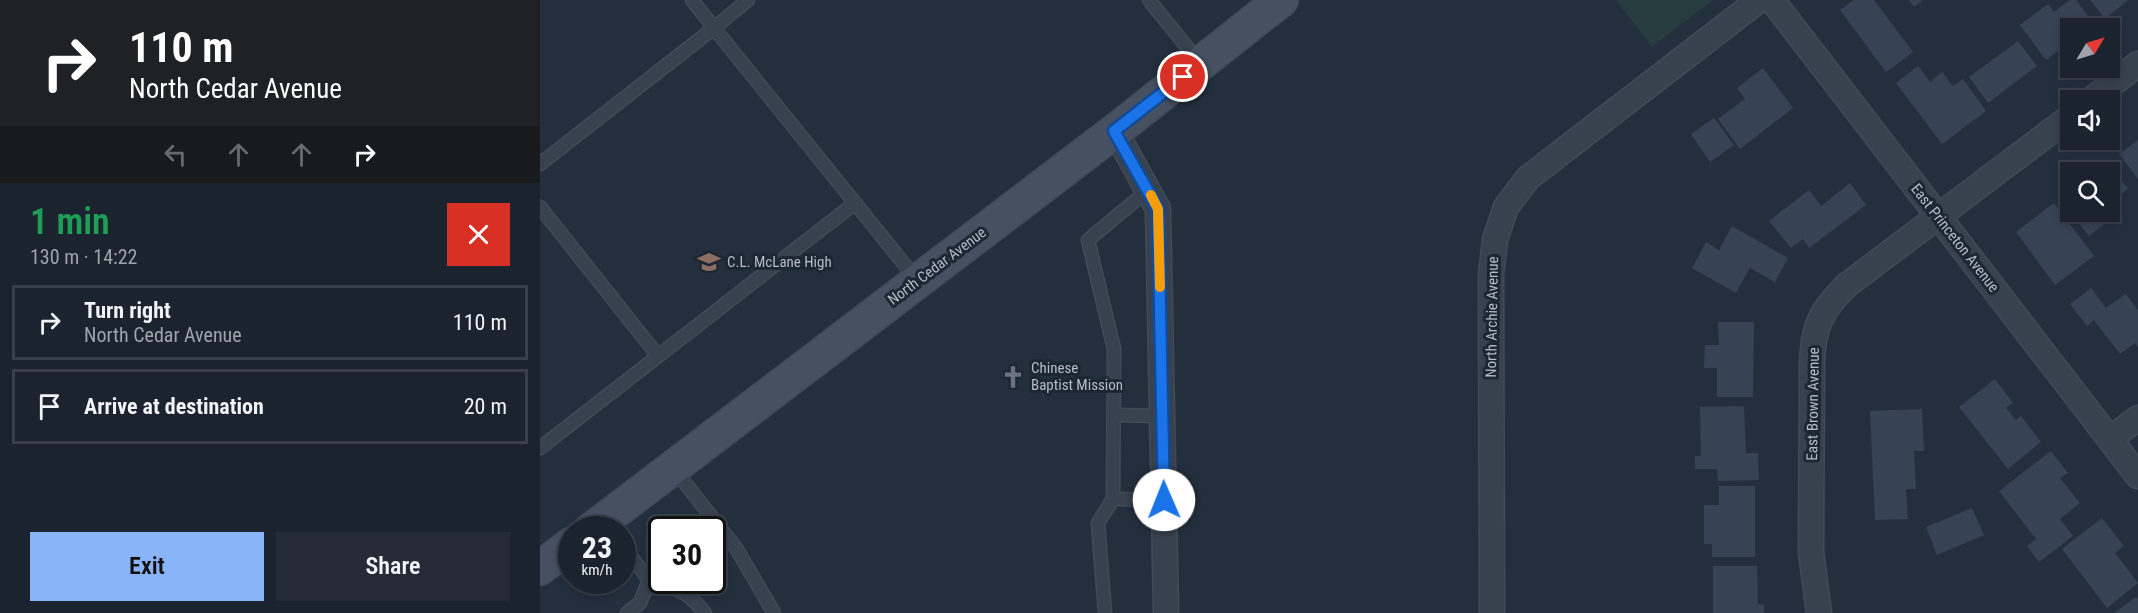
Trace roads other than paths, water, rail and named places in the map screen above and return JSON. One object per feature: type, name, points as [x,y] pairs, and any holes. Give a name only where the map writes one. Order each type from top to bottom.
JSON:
[{"type":"main road","name":"North Cedar Avenue","points":[[622,516],[673,467],[1114,131],[1281,0]]},
{"type":"main road","points":[[540,568],[558,554]]},
{"type":"street","name":"North Archie Avenue","points":[[1492,613],[1491,275],[1494,240],[1506,207],[1528,178],[1759,0]]},
{"type":"street","name":"East Princeton Avenue","points":[[1772,0],[2138,476]]},
{"type":"street","points":[[2104,90],[2138,64]]},
{"type":"street","name":"East Brown Avenue","points":[[1819,613],[1812,552],[1812,363],[1813,342],[1818,322],[1830,302],[1847,285],[2060,125]]},
{"type":"street","points":[[1114,131],[1158,209],[1166,613]]},
{"type":"street","points":[[2110,439],[2138,418]]},
{"type":"lane","points":[[692,0],[918,281]]},
{"type":"lane","points":[[540,164],[748,0]]},
{"type":"lane","points":[[1149,0],[1200,64]]},
{"type":"lane","points":[[1105,613],[1098,523],[1113,499],[1114,349],[1088,240],[1148,190]]},
{"type":"lane","points":[[540,448],[855,202]]},
{"type":"lane","points":[[540,207],[658,356]]},
{"type":"lane","points":[[1114,416],[1162,416]]},
{"type":"lane","points":[[673,467],[736,548],[774,613]]},
{"type":"lane","points":[[1113,499],[1164,500]]},
{"type":"lane","points":[[636,565],[648,579]]},
{"type":"lane","points":[[627,613],[640,603],[648,583]]},
{"type":"lane","points":[[687,594],[705,613]]},
{"type":"place","name":"C.L. McLane High","points":[[709,262]]},
{"type":"place","name":"Chinese Baptist Mission","points":[[1013,377]]}]
